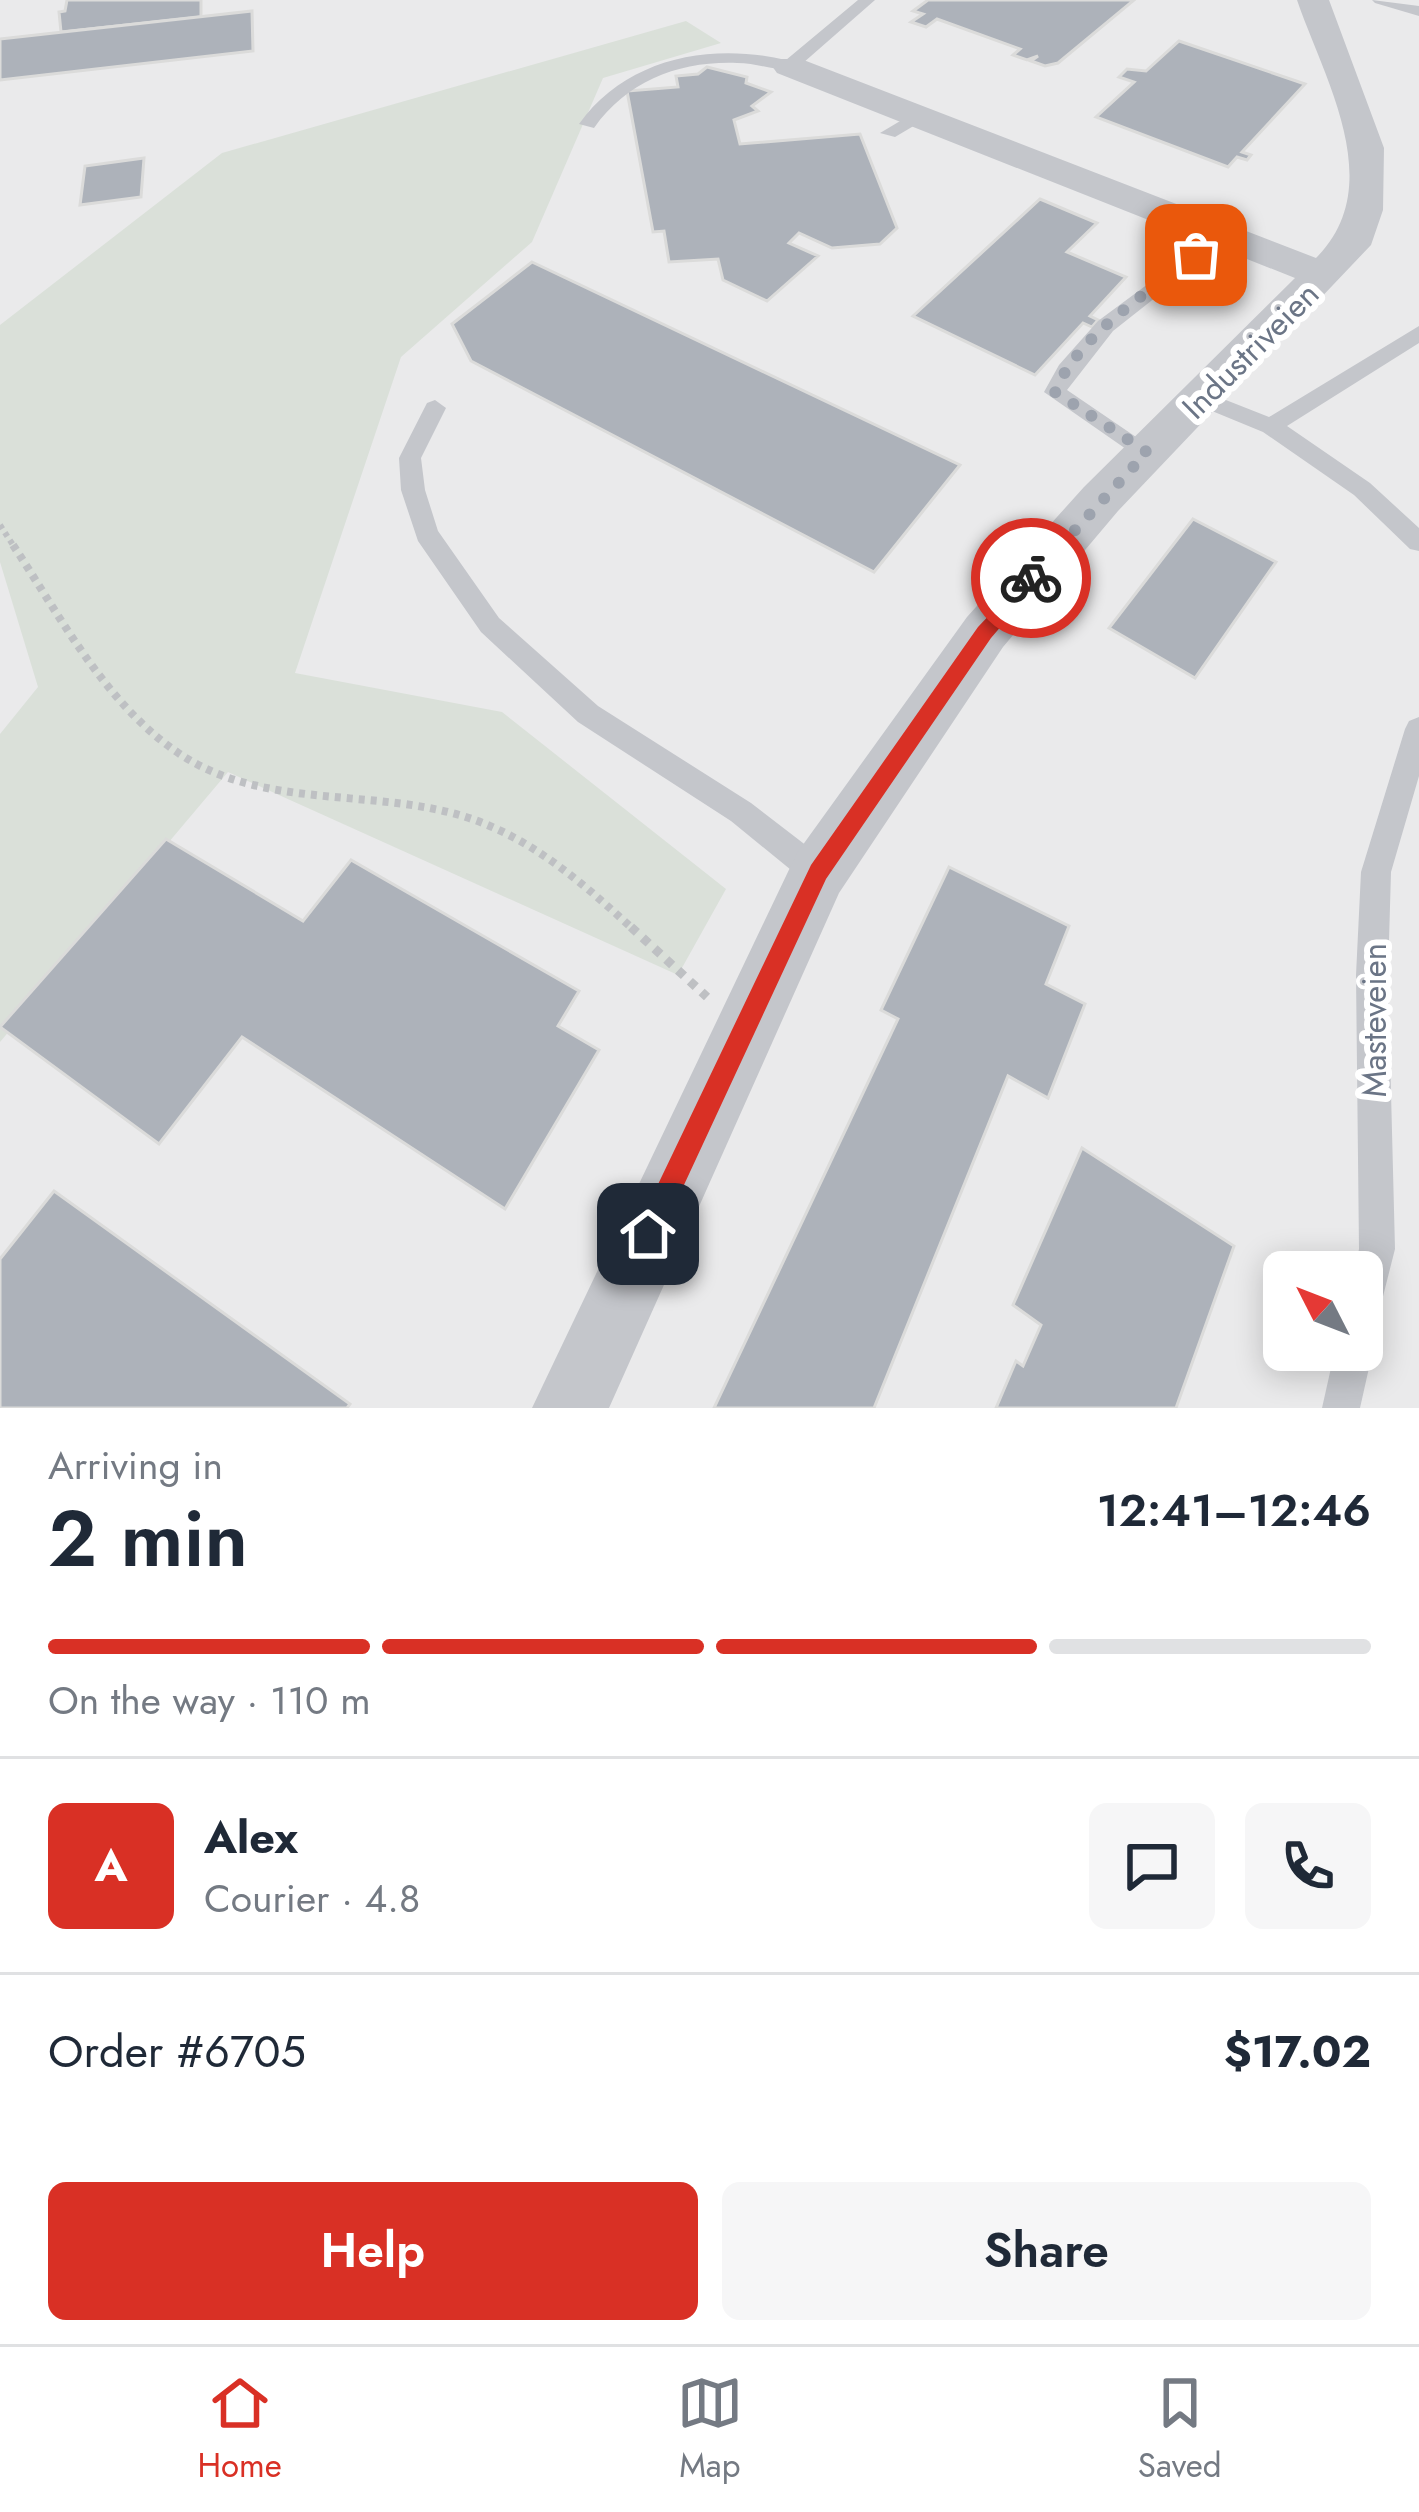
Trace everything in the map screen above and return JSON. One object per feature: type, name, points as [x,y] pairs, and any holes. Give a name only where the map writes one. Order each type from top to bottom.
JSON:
[{"type":"street","name":"Industriveien","points":[[570,1408],[818,872],[985,632],[1147,452],[1352,245],[1369,207],[1372,157],[1348,83],[1309,1]]},
{"type":"street","points":[[789,66],[904,126],[1225,233],[1324,275]]},
{"type":"lane","points":[[588,124],[606,96],[678,67],[738,56],[789,66],[867,0]]},
{"type":"lane","points":[[1380,0],[1419,11]]},
{"type":"lane","points":[[1147,452],[1055,392],[1062,374],[1113,322],[1225,233]]},
{"type":"lane","points":[[1271,426],[1419,333]]},
{"type":"lane","points":[[1203,399],[1271,426],[1362,489],[1419,542]]},
{"type":"lane","points":[[435,408],[410,458],[413,490],[427,534],[490,626],[588,714],[741,812],[818,872]]},
{"type":"lane","name":"Masteveien","points":[[1377,1251],[1372,975],[1376,872],[1419,729]]},
{"type":"lane","points":[[1341,1408],[1349,1371]]},
{"type":"path","points":[[0,525],[111,685],[182,757],[250,780],[440,811],[510,832],[557,864],[744,1029]]},
{"type":"shaded area","points":[[0,0],[1419,0],[1419,1408],[0,1408]]},
{"type":"shaded area","points":[[686,21],[721,43],[603,78],[532,242],[401,357],[295,673],[502,712],[726,889],[678,975],[228,772],[0,1042],[0,734],[38,687],[0,562],[0,325],[222,153]]},
{"type":"building","points":[[67,0],[201,0],[201,17],[61,32],[59,12],[65,11]]},
{"type":"building","points":[[928,0],[1134,0],[1058,63],[1045,66],[1031,61],[1038,56],[1027,60],[1013,55],[1020,49],[937,19],[926,27],[911,22],[923,14],[913,11]]},
{"type":"building","points":[[252,11],[253,51],[0,80],[0,39]]},
{"type":"building","points":[[1179,41],[1305,84],[1242,152],[1251,155],[1247,160],[1237,157],[1228,167],[1096,117],[1134,82],[1119,77],[1127,69],[1146,71]]},
{"type":"building","points":[[707,67],[747,77],[746,83],[771,92],[752,106],[758,111],[734,120],[740,144],[860,134],[897,228],[880,244],[832,248],[799,233],[789,243],[818,256],[767,301],[723,280],[718,259],[669,262],[664,231],[653,232],[627,91],[678,87],[676,76],[698,74]]},
{"type":"building","points":[[144,158],[141,197],[80,205],[85,166]]},
{"type":"building","points":[[1040,199],[1097,223],[1067,252],[1126,277],[1090,316],[1098,320],[1092,327],[1083,323],[1035,375],[913,316]]},
{"type":"building","points":[[532,262],[960,465],[874,572],[471,361],[452,324]]},
{"type":"building","points":[[1193,519],[1276,562],[1195,678],[1109,628]]},
{"type":"building","points":[[166,839],[303,921],[351,860],[579,991],[558,1026],[599,1050],[505,1209],[242,1037],[159,1144],[0,1027]]},
{"type":"building","points":[[949,867],[1069,926],[1046,984],[1085,1004],[1048,1098],[1008,1076],[874,1408],[714,1408],[898,1019],[881,1010]]},
{"type":"building","points":[[1082,1148],[1234,1246],[1176,1408],[996,1408],[1016,1361],[1023,1366],[1041,1325],[1013,1305]]},
{"type":"building","points":[[54,1191],[350,1404],[347,1408],[0,1408],[0,1259]]},
{"type":"way so far","points":[[1031,578],[1147,452],[1055,392],[1062,374],[1113,322],[1196,255]]},
{"type":"route","points":[[648,1234],[818,872],[985,632],[1031,578]]}]
